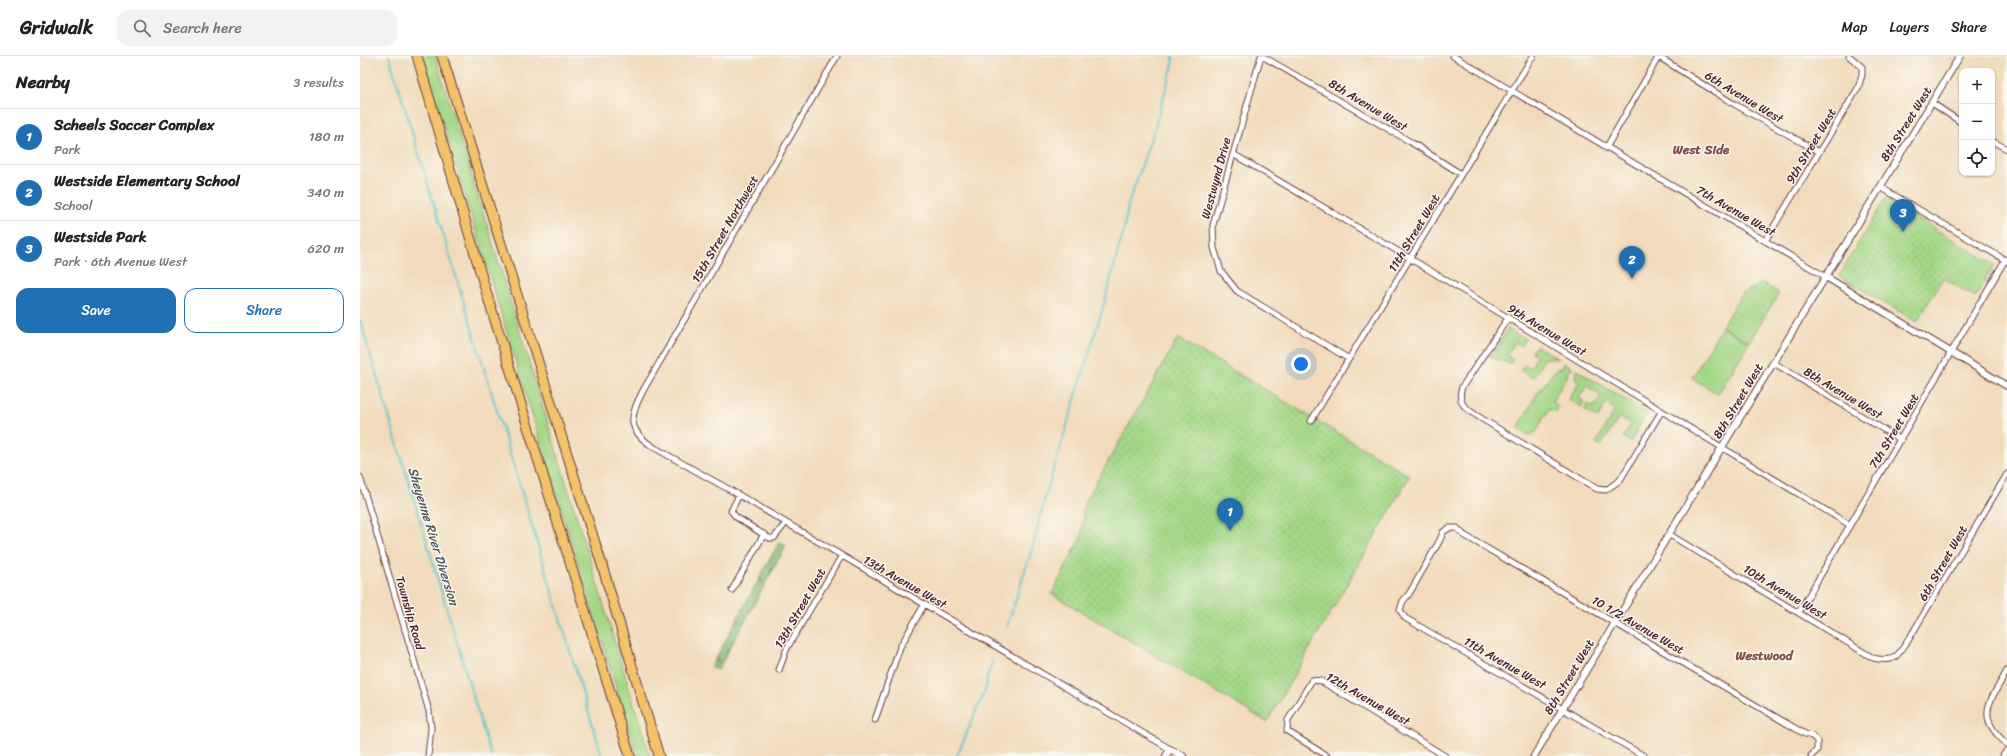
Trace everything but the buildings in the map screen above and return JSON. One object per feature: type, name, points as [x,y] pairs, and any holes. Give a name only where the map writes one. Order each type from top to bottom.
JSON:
[{"type":"highway","points":[[417,56],[485,288],[630,756]]},
{"type":"highway","points":[[442,56],[602,565],[659,756]]},
{"type":"street","name":"15th Street Northwest","points":[[632,414],[644,389],[837,56]]},
{"type":"street","name":"Westwynd Drive","points":[[1261,56],[1213,225],[1214,248],[1221,271],[1237,291],[1349,358]]},
{"type":"street","name":"8th Avenue West","points":[[1261,56],[1409,141],[1461,174]]},
{"type":"street","name":"7th Avenue West","points":[[1453,56],[2007,386]]},
{"type":"street","name":"11th Street West","points":[[1311,421],[1533,56]]},
{"type":"street","points":[[1606,148],[1659,56]]},
{"type":"street","name":"6th Avenue West","points":[[1659,56],[1734,104],[1819,152]]},
{"type":"street","name":"9th Street West","points":[[1765,241],[1858,88],[1862,75],[1862,67],[1850,56]]},
{"type":"street","name":"8th Street West","points":[[1534,756],[1960,56]]},
{"type":"street","points":[[1932,103],[1959,121]]},
{"type":"street","points":[[1995,143],[2007,149]]},
{"type":"street","name":"9th Avenue West","points":[[1233,154],[1410,258],[1661,412],[1850,525]]},
{"type":"street","points":[[1880,187],[2006,261]]},
{"type":"street","name":"7th Street West","points":[[1800,612],[2006,261]]},
{"type":"street","points":[[1508,318],[1462,387],[1459,395],[1463,407],[1479,417],[1597,489],[1606,490],[1620,480],[1661,412]]},
{"type":"street","name":"8th Avenue West","points":[[1774,363],[1901,440]]},
{"type":"street","name":"13th Avenue West","points":[[632,414],[632,426],[644,442],[739,495],[841,557],[1182,756]]},
{"type":"street","name":"6th Street West","points":[[1892,659],[1898,656],[1909,639],[2007,474]]},
{"type":"street","name":"Township Road","points":[[360,477],[429,711],[431,728],[428,756]]},
{"type":"street","points":[[739,495],[732,507],[732,514],[764,534],[774,538],[785,524]]},
{"type":"street","name":"10 1/2 Avenue West","points":[[1400,610],[1403,601],[1409,594],[1440,540],[1443,532],[1449,528],[1457,528],[1464,535],[1805,734],[1812,736],[1817,741],[1817,750],[1812,756]]},
{"type":"street","points":[[732,590],[764,534]]},
{"type":"street","name":"10th Avenue West","points":[[1670,534],[1800,612],[1873,658],[1888,661],[1892,659]]},
{"type":"street","name":"13th Street West","points":[[779,670],[787,648],[841,557]]},
{"type":"street","points":[[875,720],[900,647],[924,605]]},
{"type":"street","name":"11th Avenue West","points":[[1400,610],[1405,618],[1644,756]]},
{"type":"street","points":[[2007,671],[1987,707],[1988,719],[1994,733],[2007,744]]},
{"type":"street","name":"12th Avenue West","points":[[1327,756],[1295,737],[1288,731],[1288,720],[1312,680],[1321,682],[1445,756]]},
{"type":"street","points":[[1166,756],[1170,749]]},
{"type":"street","points":[[2003,756],[2007,750]]},
{"type":"green space","points":[[422,56],[435,56],[650,756],[637,756]]},
{"type":"green space","points":[[1885,199],[1995,265],[1975,297],[1943,278],[1917,322],[1839,276]]},
{"type":"green space","points":[[1763,283],[1779,293],[1749,342],[1722,326],[1741,294]]},
{"type":"green space","points":[[1722,327],[1749,343],[1718,394],[1692,378]]},
{"type":"green space","points":[[1508,329],[1525,339],[1522,346],[1515,342],[1507,355],[1513,360],[1510,364],[1490,357]]},
{"type":"green space","points":[[1178,338],[1410,476],[1267,722],[1052,594],[1082,535],[1083,506]]},
{"type":"green space","points":[[1536,346],[1559,359],[1545,358],[1533,378],[1520,370],[1524,365],[1530,368],[1537,356],[1532,352]]},
{"type":"green space","points":[[1564,363],[1573,368],[1569,369],[1567,373],[1568,375],[1552,401],[1558,406],[1555,411],[1549,409],[1535,433],[1533,432],[1531,436],[1518,428],[1537,394],[1557,368],[1560,369],[1563,367]]},
{"type":"green space","points":[[1577,370],[1647,413],[1630,442],[1623,437],[1631,424],[1619,417],[1601,446],[1596,443],[1615,410],[1606,403],[1598,418],[1584,409],[1587,404],[1594,407],[1601,395],[1587,386],[1579,398],[1584,402],[1581,407],[1569,399],[1579,382],[1575,378]]},
{"type":"green space","points":[[779,542],[786,546],[718,670],[711,667]]},
{"type":"waterway","points":[[389,56],[602,756]]},
{"type":"waterway","points":[[1007,627],[1032,549],[1045,497],[1102,311],[1124,229],[1128,205],[1153,133],[1173,64],[1173,56]]},
{"type":"waterway","name":"Sheyenne River Diversion","points":[[360,320],[491,756]]},
{"type":"waterway","points":[[957,756],[986,688],[988,673],[993,661]]},
{"type":"place","name":"Westside Park","points":[[1903,232]]},
{"type":"place","name":"Westside Elementary School","points":[[1632,279]]},
{"type":"place","name":"Scheels Soccer Complex","points":[[1230,531]]},
{"type":"district","name":"West Side","points":[[1701,149]]},
{"type":"district","name":"Westwood","points":[[1764,655]]}]
